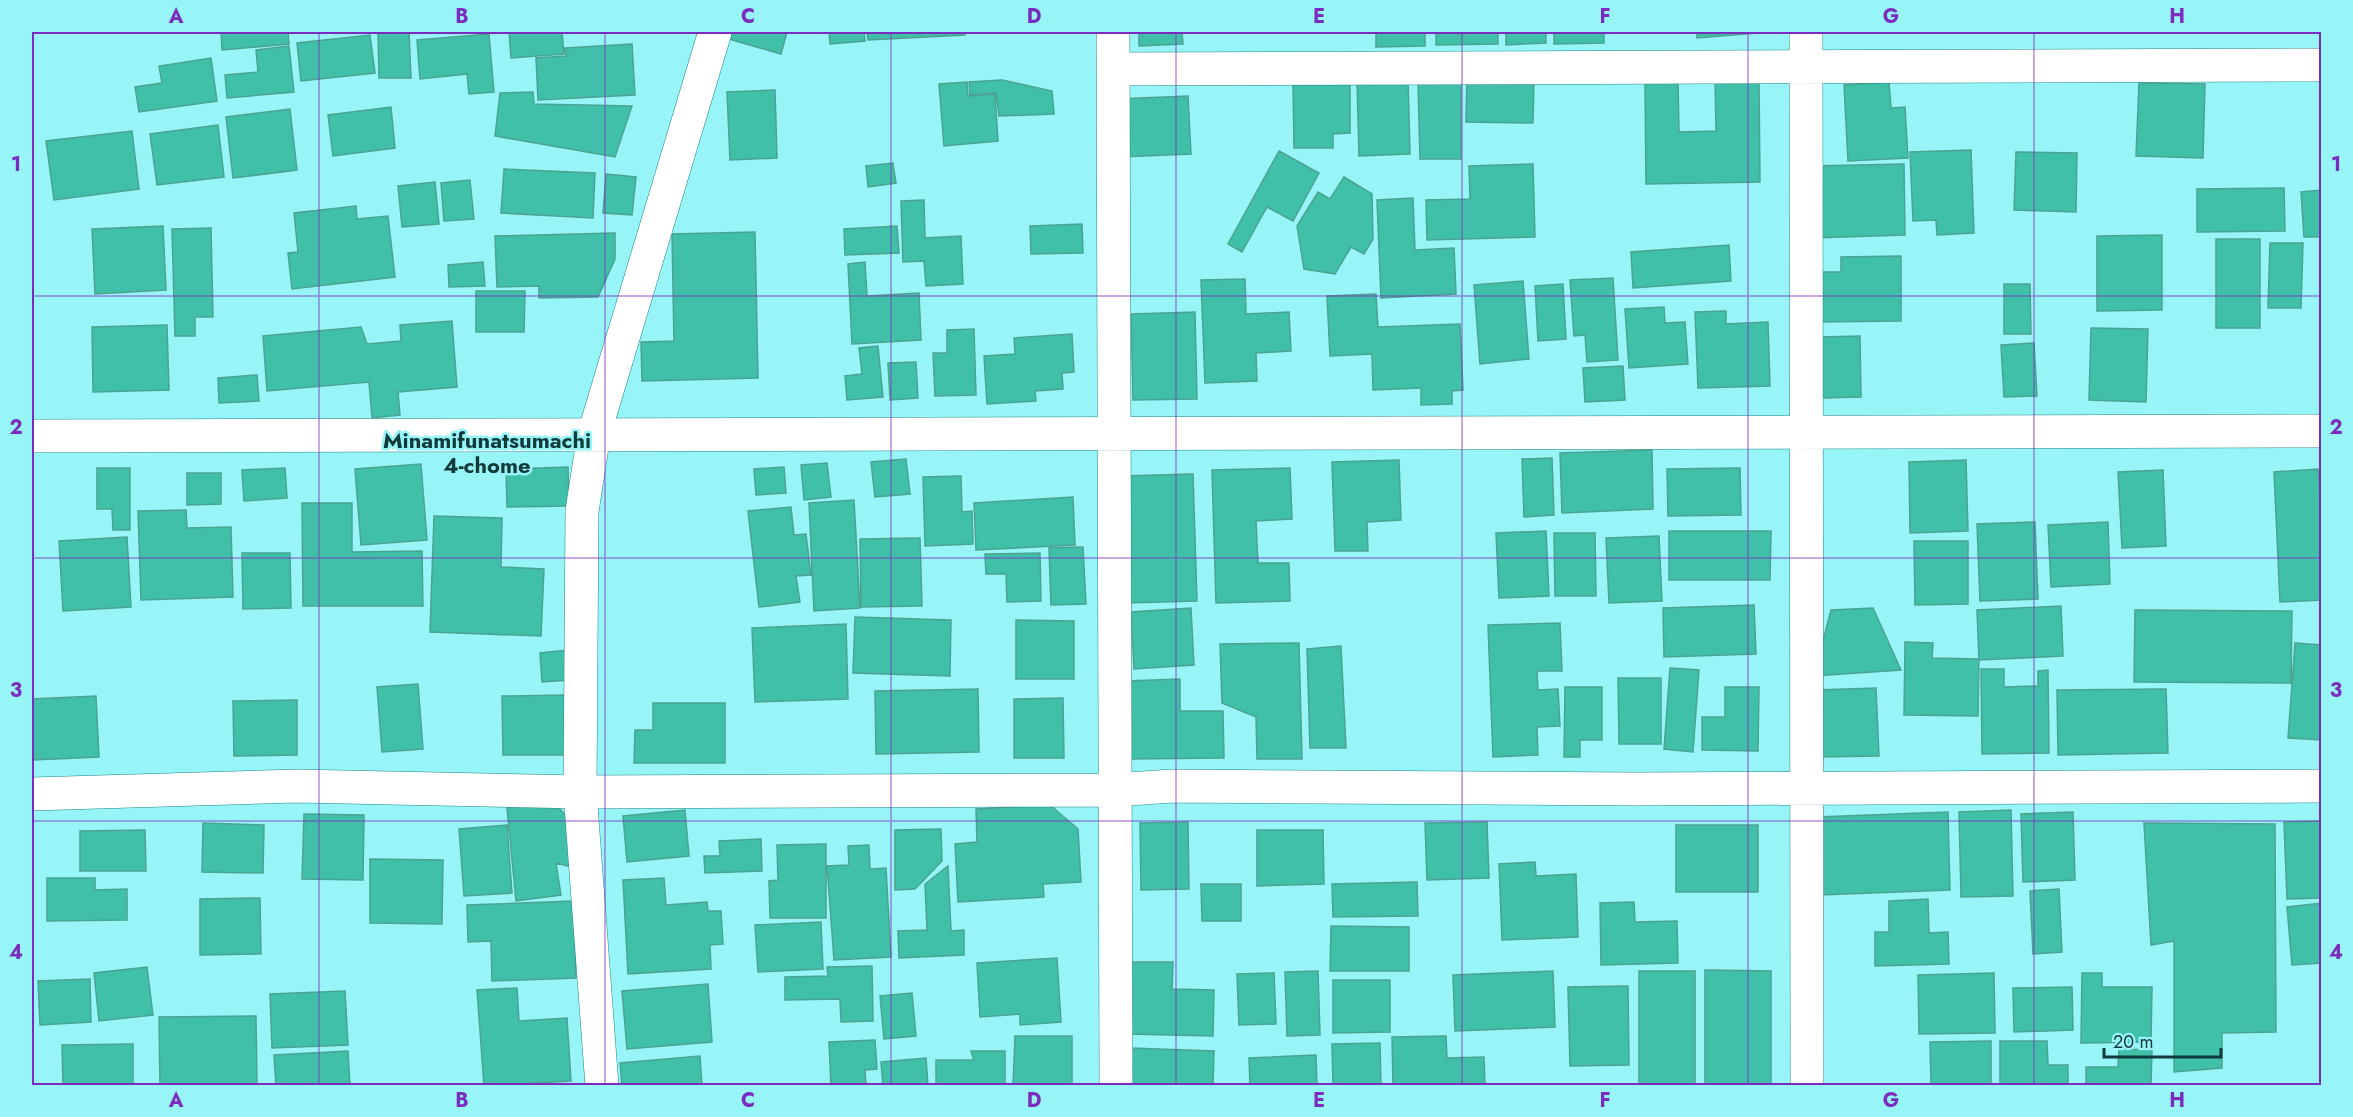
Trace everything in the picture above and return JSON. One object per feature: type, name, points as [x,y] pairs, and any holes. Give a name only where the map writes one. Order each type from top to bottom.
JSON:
[{"type":"street","points":[[602,1086],[580,792],[582,511],[594,434],[715,32]]},
{"type":"street","points":[[1113,32],[1116,1086]]},
{"type":"street","points":[[1806,32],[1807,1086]]},
{"type":"street","points":[[1113,69],[2322,65]]},
{"type":"street","points":[[32,436],[2322,431]]},
{"type":"street","points":[[32,794],[297,786],[580,792],[1115,790],[1172,786],[1806,789],[2322,786]]},
{"type":"building","points":[[221,32],[288,32],[289,44],[222,50]]},
{"type":"building","points":[[378,32],[409,32],[411,78],[379,78]]},
{"type":"building","points":[[509,32],[562,32],[564,54],[511,58]]},
{"type":"building","points":[[569,32],[669,32],[669,33]]},
{"type":"building","points":[[723,32],[787,32],[781,54],[722,37]]},
{"type":"building","points":[[829,32],[864,32],[865,41],[830,44]]},
{"type":"building","points":[[867,32],[964,32],[965,35],[868,40]]},
{"type":"building","points":[[1139,32],[1182,32],[1183,44],[1139,46]]},
{"type":"building","points":[[1376,32],[1425,32],[1425,46],[1376,47]]},
{"type":"building","points":[[1436,32],[1498,32],[1498,44],[1436,45]]},
{"type":"building","points":[[1506,32],[1546,32],[1546,43],[1506,45]]},
{"type":"building","points":[[1554,32],[1604,32],[1604,43],[1554,44]]},
{"type":"building","points":[[1697,32],[1770,32],[1697,38]]},
{"type":"building","points":[[489,34],[494,92],[469,94],[467,74],[420,79],[417,40]]},
{"type":"building","points":[[370,35],[375,73],[301,81],[297,43]]},
{"type":"building","points":[[632,44],[635,95],[538,100],[536,58],[566,56],[565,48]]},
{"type":"building","points":[[289,46],[294,92],[227,98],[225,75],[258,72],[256,50]]},
{"type":"building","points":[[211,58],[217,101],[139,112],[135,87],[162,83],[159,66]]},
{"type":"building","points":[[1467,76],[1534,77],[1533,123],[1466,122]]},
{"type":"building","points":[[1408,79],[1410,154],[1359,156],[1357,81]]},
{"type":"building","points":[[1002,80],[1052,91],[1054,114],[999,116],[996,93],[970,95],[969,82]]},
{"type":"building","points":[[1715,80],[1759,80],[1760,182],[1646,184],[1645,83],[1678,82],[1679,132],[1716,131]]},
{"type":"building","points":[[967,82],[968,96],[995,94],[998,141],[944,146],[939,84]]},
{"type":"building","points":[[1293,82],[1350,82],[1350,133],[1333,134],[1333,148],[1294,148]]},
{"type":"building","points":[[1461,82],[1461,159],[1420,159],[1418,83]]},
{"type":"building","points":[[1889,82],[1891,108],[1905,107],[1908,158],[1848,161],[1844,85]]},
{"type":"building","points":[[2139,83],[2205,84],[2203,158],[2136,156]]},
{"type":"building","points":[[775,90],[777,158],[730,160],[727,92]]},
{"type":"building","points":[[533,92],[534,104],[632,106],[615,157],[495,136],[500,93]]},
{"type":"building","points":[[1188,96],[1191,154],[1120,157],[1117,99]]},
{"type":"building","points":[[391,107],[395,148],[333,156],[328,115]]},
{"type":"building","points":[[290,109],[297,170],[233,178],[226,117]]},
{"type":"building","points":[[218,125],[224,177],[157,185],[150,134]]},
{"type":"building","points":[[132,131],[139,189],[54,200],[46,141]]},
{"type":"building","points":[[1971,150],[1974,233],[1937,235],[1936,220],[1913,221],[1910,152]]},
{"type":"building","points":[[1279,151],[1319,173],[1293,221],[1267,207],[1242,252],[1228,244]]},
{"type":"building","points":[[2016,152],[2077,153],[2076,212],[2014,210]]},
{"type":"building","points":[[893,163],[896,183],[868,187],[866,166]]},
{"type":"building","points":[[1533,164],[1535,237],[1427,240],[1426,200],[1470,199],[1469,166]]},
{"type":"building","points":[[1904,164],[1905,235],[1813,238],[1811,166]]},
{"type":"building","points":[[504,169],[595,173],[593,218],[501,213]]},
{"type":"building","points":[[606,174],[636,177],[632,215],[603,213]]},
{"type":"building","points":[[1344,177],[1372,194],[1373,239],[1364,254],[1351,247],[1335,274],[1304,269],[1297,226],[1318,192],[1330,199]]},
{"type":"building","points":[[470,180],[474,219],[444,221],[441,183]]},
{"type":"building","points":[[435,182],[439,224],[402,227],[398,186]]},
{"type":"building","points":[[2284,188],[2285,231],[2197,232],[2197,189]]},
{"type":"building","points":[[2322,190],[2322,237],[2304,237],[2301,192]]},
{"type":"building","points":[[1413,198],[1415,250],[1454,248],[1456,294],[1381,298],[1377,200]]},
{"type":"building","points":[[924,200],[925,238],[961,236],[963,284],[926,286],[924,261],[903,262],[901,201]]},
{"type":"building","points":[[356,206],[357,219],[388,216],[395,277],[292,289],[288,253],[298,252],[294,213]]},
{"type":"building","points":[[1082,224],[1083,253],[1031,254],[1030,226]]},
{"type":"building","points":[[163,226],[166,290],[95,294],[92,229]]},
{"type":"building","points":[[897,226],[899,253],[845,255],[844,229]]},
{"type":"building","points":[[211,228],[213,317],[195,317],[195,336],[175,336],[172,229]]},
{"type":"building","points":[[755,232],[758,378],[642,381],[641,342],[674,341],[672,234]]},
{"type":"building","points":[[615,233],[615,259],[598,297],[539,298],[539,286],[497,287],[495,236]]},
{"type":"building","points":[[2162,235],[2162,310],[2097,311],[2097,236]]},
{"type":"building","points":[[2216,239],[2260,239],[2260,328],[2216,328]]},
{"type":"building","points":[[2270,243],[2303,243],[2301,308],[2268,308]]},
{"type":"building","points":[[1729,245],[1731,281],[1633,288],[1631,252]]},
{"type":"building","points":[[1901,256],[1901,321],[1815,322],[1815,272],[1841,272],[1841,257]]},
{"type":"building","points":[[483,262],[485,286],[449,287],[448,265]]},
{"type":"building","points":[[865,262],[867,296],[919,293],[921,340],[852,344],[848,264]]},
{"type":"building","points":[[1613,278],[1618,360],[1587,362],[1585,335],[1574,336],[1570,280]]},
{"type":"building","points":[[1245,279],[1246,314],[1289,312],[1291,351],[1256,353],[1257,381],[1205,383],[1201,280]]},
{"type":"building","points":[[1523,281],[1529,359],[1480,364],[1474,285]]},
{"type":"building","points":[[1563,284],[1566,339],[1538,341],[1535,286]]},
{"type":"building","points":[[2004,284],[2030,284],[2031,334],[2004,334]]},
{"type":"building","points":[[476,291],[525,291],[524,332],[476,332]]},
{"type":"building","points":[[1376,294],[1378,327],[1460,324],[1463,390],[1452,391],[1452,404],[1421,405],[1421,388],[1373,390],[1372,354],[1330,356],[1327,296]]},
{"type":"building","points":[[1664,307],[1665,323],[1685,322],[1688,364],[1629,368],[1625,309]]},
{"type":"building","points":[[1726,311],[1726,324],[1768,322],[1770,386],[1698,388],[1695,312]]},
{"type":"building","points":[[1195,312],[1197,399],[1133,400],[1131,314]]},
{"type":"building","points":[[452,321],[457,387],[398,392],[400,415],[372,418],[369,382],[267,391],[263,336],[361,327],[367,344],[401,341],[400,325]]},
{"type":"building","points":[[167,325],[169,390],[93,392],[92,327]]},
{"type":"building","points":[[2091,328],[2148,329],[2146,402],[2089,400]]},
{"type":"building","points":[[974,329],[976,395],[935,396],[933,353],[947,353],[947,330]]},
{"type":"building","points":[[1072,334],[1074,372],[1062,373],[1063,389],[1035,391],[1036,401],[987,404],[984,356],[1015,354],[1014,338]]},
{"type":"building","points":[[1860,336],[1861,397],[1821,398],[1820,337]]},
{"type":"building","points":[[2034,343],[2037,396],[2004,397],[2001,345]]},
{"type":"building","points":[[878,346],[883,397],[847,400],[845,376],[862,374],[859,348]]},
{"type":"building","points":[[916,362],[918,398],[890,400],[888,363]]},
{"type":"building","points":[[1623,366],[1625,400],[1585,402],[1583,368]]},
{"type":"building","points":[[257,375],[259,401],[219,403],[218,378]]},
{"type":"building","points":[[1652,450],[1653,509],[1562,513],[1560,453]]},
{"type":"building","points":[[1552,458],[1554,515],[1524,517],[1522,459]]},
{"type":"building","points":[[906,459],[910,494],[875,497],[871,462]]},
{"type":"building","points":[[1399,460],[1401,520],[1367,522],[1368,551],[1335,551],[1332,462]]},
{"type":"building","points":[[1966,460],[1968,531],[1910,533],[1909,462]]},
{"type":"building","points":[[827,463],[831,497],[804,500],[801,465]]},
{"type":"building","points":[[421,464],[427,540],[361,545],[355,469]]},
{"type":"building","points":[[568,467],[569,506],[507,507],[506,469]]},
{"type":"building","points":[[784,467],[786,493],[756,495],[754,469]]},
{"type":"building","points":[[97,468],[130,468],[130,530],[113,530],[112,509],[97,509]]},
{"type":"building","points":[[285,468],[287,498],[244,501],[242,470]]},
{"type":"building","points":[[1290,468],[1292,519],[1256,521],[1258,563],[1289,563],[1290,601],[1216,603],[1212,470]]},
{"type":"building","points":[[1740,468],[1741,515],[1668,516],[1667,469]]},
{"type":"building","points":[[2318,469],[2322,526],[2322,600],[2280,602],[2274,472]]},
{"type":"building","points":[[2163,470],[2166,546],[2122,548],[2118,472]]},
{"type":"building","points":[[187,473],[221,473],[221,504],[187,505]]},
{"type":"building","points":[[1193,474],[1197,601],[1126,603],[1122,476]]},
{"type":"building","points":[[961,476],[962,512],[972,511],[973,544],[925,546],[923,477]]},
{"type":"building","points":[[1073,497],[1075,545],[976,550],[974,503]]},
{"type":"building","points":[[854,500],[860,608],[814,611],[809,503]]},
{"type":"building","points":[[302,503],[352,503],[352,552],[422,551],[423,606],[303,606]]},
{"type":"building","points":[[791,507],[794,535],[806,534],[811,575],[796,576],[800,602],[759,607],[748,511]]},
{"type":"building","points":[[186,510],[187,528],[231,527],[233,597],[141,600],[138,511]]},
{"type":"building","points":[[434,516],[502,518],[501,567],[544,569],[541,636],[430,632]]},
{"type":"building","points":[[2035,522],[2038,599],[1980,601],[1977,524]]},
{"type":"building","points":[[2108,522],[2110,584],[2051,587],[2048,525]]},
{"type":"building","points":[[1546,531],[1549,596],[1499,598],[1496,533]]},
{"type":"building","points":[[1669,531],[1771,531],[1770,580],[1669,580]]},
{"type":"building","points":[[1554,533],[1595,533],[1596,596],[1555,596]]},
{"type":"building","points":[[1659,536],[1662,601],[1609,603],[1606,538]]},
{"type":"building","points":[[127,537],[131,607],[63,611],[59,541]]},
{"type":"building","points":[[920,538],[922,606],[861,607],[860,539]]},
{"type":"building","points":[[1914,541],[1968,541],[1968,604],[1915,605]]},
{"type":"building","points":[[1083,547],[1086,604],[1051,605],[1049,548]]},
{"type":"building","points":[[242,553],[290,553],[291,608],[243,609]]},
{"type":"building","points":[[1040,553],[1041,601],[1007,602],[1006,574],[986,574],[985,554]]},
{"type":"building","points":[[1754,605],[1756,654],[1664,657],[1663,608]]},
{"type":"building","points":[[2061,606],[2063,656],[1979,660],[1977,610]]},
{"type":"building","points":[[1191,608],[1194,665],[1134,669],[1131,612]]},
{"type":"building","points":[[1873,608],[1901,670],[1814,676],[1831,610]]},
{"type":"building","points":[[2135,610],[2292,611],[2291,683],[2134,682]]},
{"type":"building","points":[[855,617],[951,620],[950,676],[853,673]]},
{"type":"building","points":[[1016,620],[1074,621],[1074,679],[1016,679]]},
{"type":"building","points":[[1560,623],[1562,671],[1537,671],[1538,690],[1558,689],[1560,726],[1537,727],[1538,755],[1493,757],[1488,625]]},
{"type":"building","points":[[846,624],[848,699],[755,702],[752,628]]},
{"type":"building","points":[[1905,642],[1933,643],[1932,658],[1979,659],[1978,716],[1904,715]]},
{"type":"building","points":[[1299,643],[1302,759],[1257,759],[1256,717],[1222,703],[1220,644]]},
{"type":"building","points":[[2295,643],[2322,645],[2322,740],[2288,738]]},
{"type":"building","points":[[1341,646],[1346,748],[1310,748],[1307,649]]},
{"type":"building","points":[[568,650],[570,680],[542,682],[540,653]]},
{"type":"building","points":[[1670,668],[1699,670],[1693,752],[1664,749]]},
{"type":"building","points":[[1981,669],[2004,669],[2004,687],[2038,686],[2038,671],[2048,670],[2049,753],[1982,754]]},
{"type":"building","points":[[1618,678],[1661,678],[1661,744],[1619,744]]},
{"type":"building","points":[[1180,679],[1180,711],[1223,711],[1224,758],[1128,759],[1126,681]]},
{"type":"building","points":[[418,684],[423,749],[382,752],[377,687]]},
{"type":"building","points":[[1565,687],[1602,687],[1602,740],[1580,740],[1580,757],[1564,757]]},
{"type":"building","points":[[1725,687],[1759,687],[1758,751],[1702,750],[1702,717],[1725,717]]},
{"type":"building","points":[[1876,688],[1879,756],[1817,757],[1815,690]]},
{"type":"building","points":[[978,689],[979,752],[876,754],[875,691]]},
{"type":"building","points":[[2166,689],[2168,753],[2058,755],[2057,690]]},
{"type":"building","points":[[567,695],[568,755],[503,755],[502,696]]},
{"type":"building","points":[[96,696],[99,757],[33,760],[32,699]]},
{"type":"building","points":[[1063,698],[1064,758],[1014,758],[1014,699]]},
{"type":"building","points":[[297,700],[297,755],[234,756],[233,701]]},
{"type":"building","points":[[653,703],[725,703],[725,763],[634,763],[635,730],[653,730]]},
{"type":"building","points":[[552,800],[574,825],[572,867],[556,863],[561,895],[516,901],[507,808]]},
{"type":"building","points":[[1050,805],[1078,829],[1081,882],[1043,884],[1044,897],[958,902],[955,844],[977,842],[976,809]]},
{"type":"building","points":[[685,810],[689,856],[627,862],[623,816]]},
{"type":"building","points":[[2011,810],[2013,896],[1961,897],[1959,812]]},
{"type":"building","points":[[1948,812],[1950,890],[1820,895],[1817,817]]},
{"type":"building","points":[[2073,812],[2075,880],[2023,882],[2021,814]]},
{"type":"building","points":[[304,814],[364,815],[363,880],[302,879]]},
{"type":"building","points":[[2322,821],[2322,898],[2287,899],[2284,822]]},
{"type":"building","points":[[1188,822],[1189,889],[1141,890],[1140,823]]},
{"type":"building","points":[[1487,822],[1489,878],[1427,880],[1425,823]]},
{"type":"building","points":[[203,823],[264,825],[263,873],[202,872]]},
{"type":"building","points":[[2144,823],[2275,824],[2276,1032],[2222,1033],[2222,1068],[2174,1072],[2174,941],[2151,945]]},
{"type":"building","points":[[507,825],[512,893],[464,896],[459,829]]},
{"type":"building","points":[[1676,825],[1758,825],[1758,892],[1676,892]]},
{"type":"building","points":[[941,829],[942,861],[915,889],[895,890],[895,830]]},
{"type":"building","points":[[145,830],[146,871],[80,871],[80,831]]},
{"type":"building","points":[[1257,830],[1323,830],[1324,884],[1257,886]]},
{"type":"building","points":[[761,839],[762,871],[705,873],[704,856],[720,856],[719,841]]},
{"type":"building","points":[[826,844],[826,918],[770,918],[769,881],[778,880],[777,845]]},
{"type":"building","points":[[869,845],[870,869],[886,868],[891,957],[834,960],[827,866],[849,865],[848,846]]},
{"type":"building","points":[[370,859],[443,860],[442,924],[370,923]]},
{"type":"building","points":[[1535,862],[1536,876],[1576,874],[1578,937],[1502,940],[1499,864]]},
{"type":"building","points":[[948,866],[951,931],[964,930],[964,955],[899,958],[898,931],[927,930],[925,884]]},
{"type":"building","points":[[47,878],[95,878],[95,890],[127,889],[127,920],[47,921]]},
{"type":"building","points":[[664,878],[666,905],[707,902],[708,911],[721,911],[723,944],[710,945],[711,969],[628,974],[623,880]]},
{"type":"building","points":[[1417,882],[1418,916],[1333,917],[1332,884]]},
{"type":"building","points":[[1201,884],[1241,884],[1241,921],[1202,921]]},
{"type":"building","points":[[2059,889],[2062,952],[2033,954],[2030,891]]},
{"type":"building","points":[[260,898],[261,954],[200,955],[200,899]]},
{"type":"building","points":[[1928,899],[1929,933],[1948,932],[1949,964],[1875,966],[1875,932],[1889,932],[1889,901]]},
{"type":"building","points":[[573,901],[576,978],[492,981],[491,941],[468,942],[467,905]]},
{"type":"building","points":[[1634,902],[1635,922],[1677,921],[1678,963],[1601,965],[1600,903]]},
{"type":"building","points":[[2322,903],[2322,963],[2292,965],[2287,907]]},
{"type":"building","points":[[821,922],[823,969],[758,972],[755,925]]},
{"type":"building","points":[[1331,926],[1409,927],[1409,971],[1330,971]]},
{"type":"building","points":[[1057,958],[1061,1022],[1020,1025],[1020,1014],[980,1017],[977,963]]},
{"type":"building","points":[[1130,962],[1173,962],[1172,989],[1214,990],[1213,1036],[1128,1034]]},
{"type":"building","points":[[872,966],[873,1021],[841,1022],[840,999],[785,1000],[785,977],[828,976],[827,967]]},
{"type":"building","points":[[147,967],[153,1015],[99,1021],[94,973]]},
{"type":"building","points":[[1705,970],[1771,971],[1771,1086],[1705,1086]]},
{"type":"building","points":[[1318,971],[1320,1035],[1287,1036],[1285,972]]},
{"type":"building","points":[[1553,971],[1555,1027],[1455,1031],[1453,975]]},
{"type":"building","points":[[1639,971],[1695,971],[1695,1086],[1639,1086]]},
{"type":"building","points":[[1274,973],[1276,1024],[1239,1025],[1237,974]]},
{"type":"building","points":[[1994,973],[1995,1033],[1919,1034],[1918,975]]},
{"type":"building","points":[[2082,973],[2102,973],[2102,987],[2152,987],[2151,1042],[2081,1043]]},
{"type":"building","points":[[90,979],[91,1022],[40,1025],[38,981]]},
{"type":"building","points":[[1333,980],[1390,980],[1390,1032],[1333,1033]]},
{"type":"building","points":[[708,984],[712,1042],[627,1049],[622,991]]},
{"type":"building","points":[[1628,986],[1629,1065],[1570,1066],[1568,987]]},
{"type":"building","points":[[2072,987],[2073,1030],[2014,1032],[2013,988]]},
{"type":"building","points":[[517,988],[519,1021],[567,1018],[571,1081],[484,1086],[477,990]]},
{"type":"building","points":[[345,991],[348,1045],[272,1048],[270,994]]},
{"type":"building","points":[[912,993],[916,1036],[884,1039],[880,996]]},
{"type":"building","points":[[256,1016],[257,1086],[160,1086],[159,1017]]},
{"type":"building","points":[[1015,1036],[1072,1036],[1072,1086],[1013,1086]]},
{"type":"building","points":[[1446,1036],[1447,1058],[1484,1057],[1485,1086],[1393,1086],[1392,1037]]},
{"type":"building","points":[[875,1040],[877,1069],[865,1070],[866,1086],[831,1086],[829,1042]]},
{"type":"building","points":[[1991,1041],[1991,1086],[1931,1086],[1930,1042]]},
{"type":"building","points":[[2000,1041],[2047,1041],[2048,1065],[2068,1065],[2068,1086],[2000,1086]]},
{"type":"building","points":[[1380,1043],[1381,1086],[1333,1086],[1332,1044]]},
{"type":"building","points":[[133,1044],[133,1086],[63,1086],[62,1045]]},
{"type":"building","points":[[1130,1048],[1214,1051],[1213,1086],[1129,1086]]},
{"type":"building","points":[[2119,1049],[2152,1050],[2151,1086],[2086,1086],[2086,1067],[2118,1067]]},
{"type":"building","points":[[348,1051],[350,1086],[276,1086],[274,1055]]},
{"type":"building","points":[[971,1051],[1005,1051],[1005,1086],[936,1086],[936,1060],[974,1060]]},
{"type":"building","points":[[1316,1055],[1317,1086],[1250,1086],[1249,1058]]},
{"type":"building","points":[[700,1056],[702,1086],[622,1086],[620,1063]]},
{"type":"building","points":[[926,1058],[928,1086],[883,1086],[881,1062]]},
{"type":"district","name":"Minamifunatsumachi 4-chome","points":[[487,452]]}]
